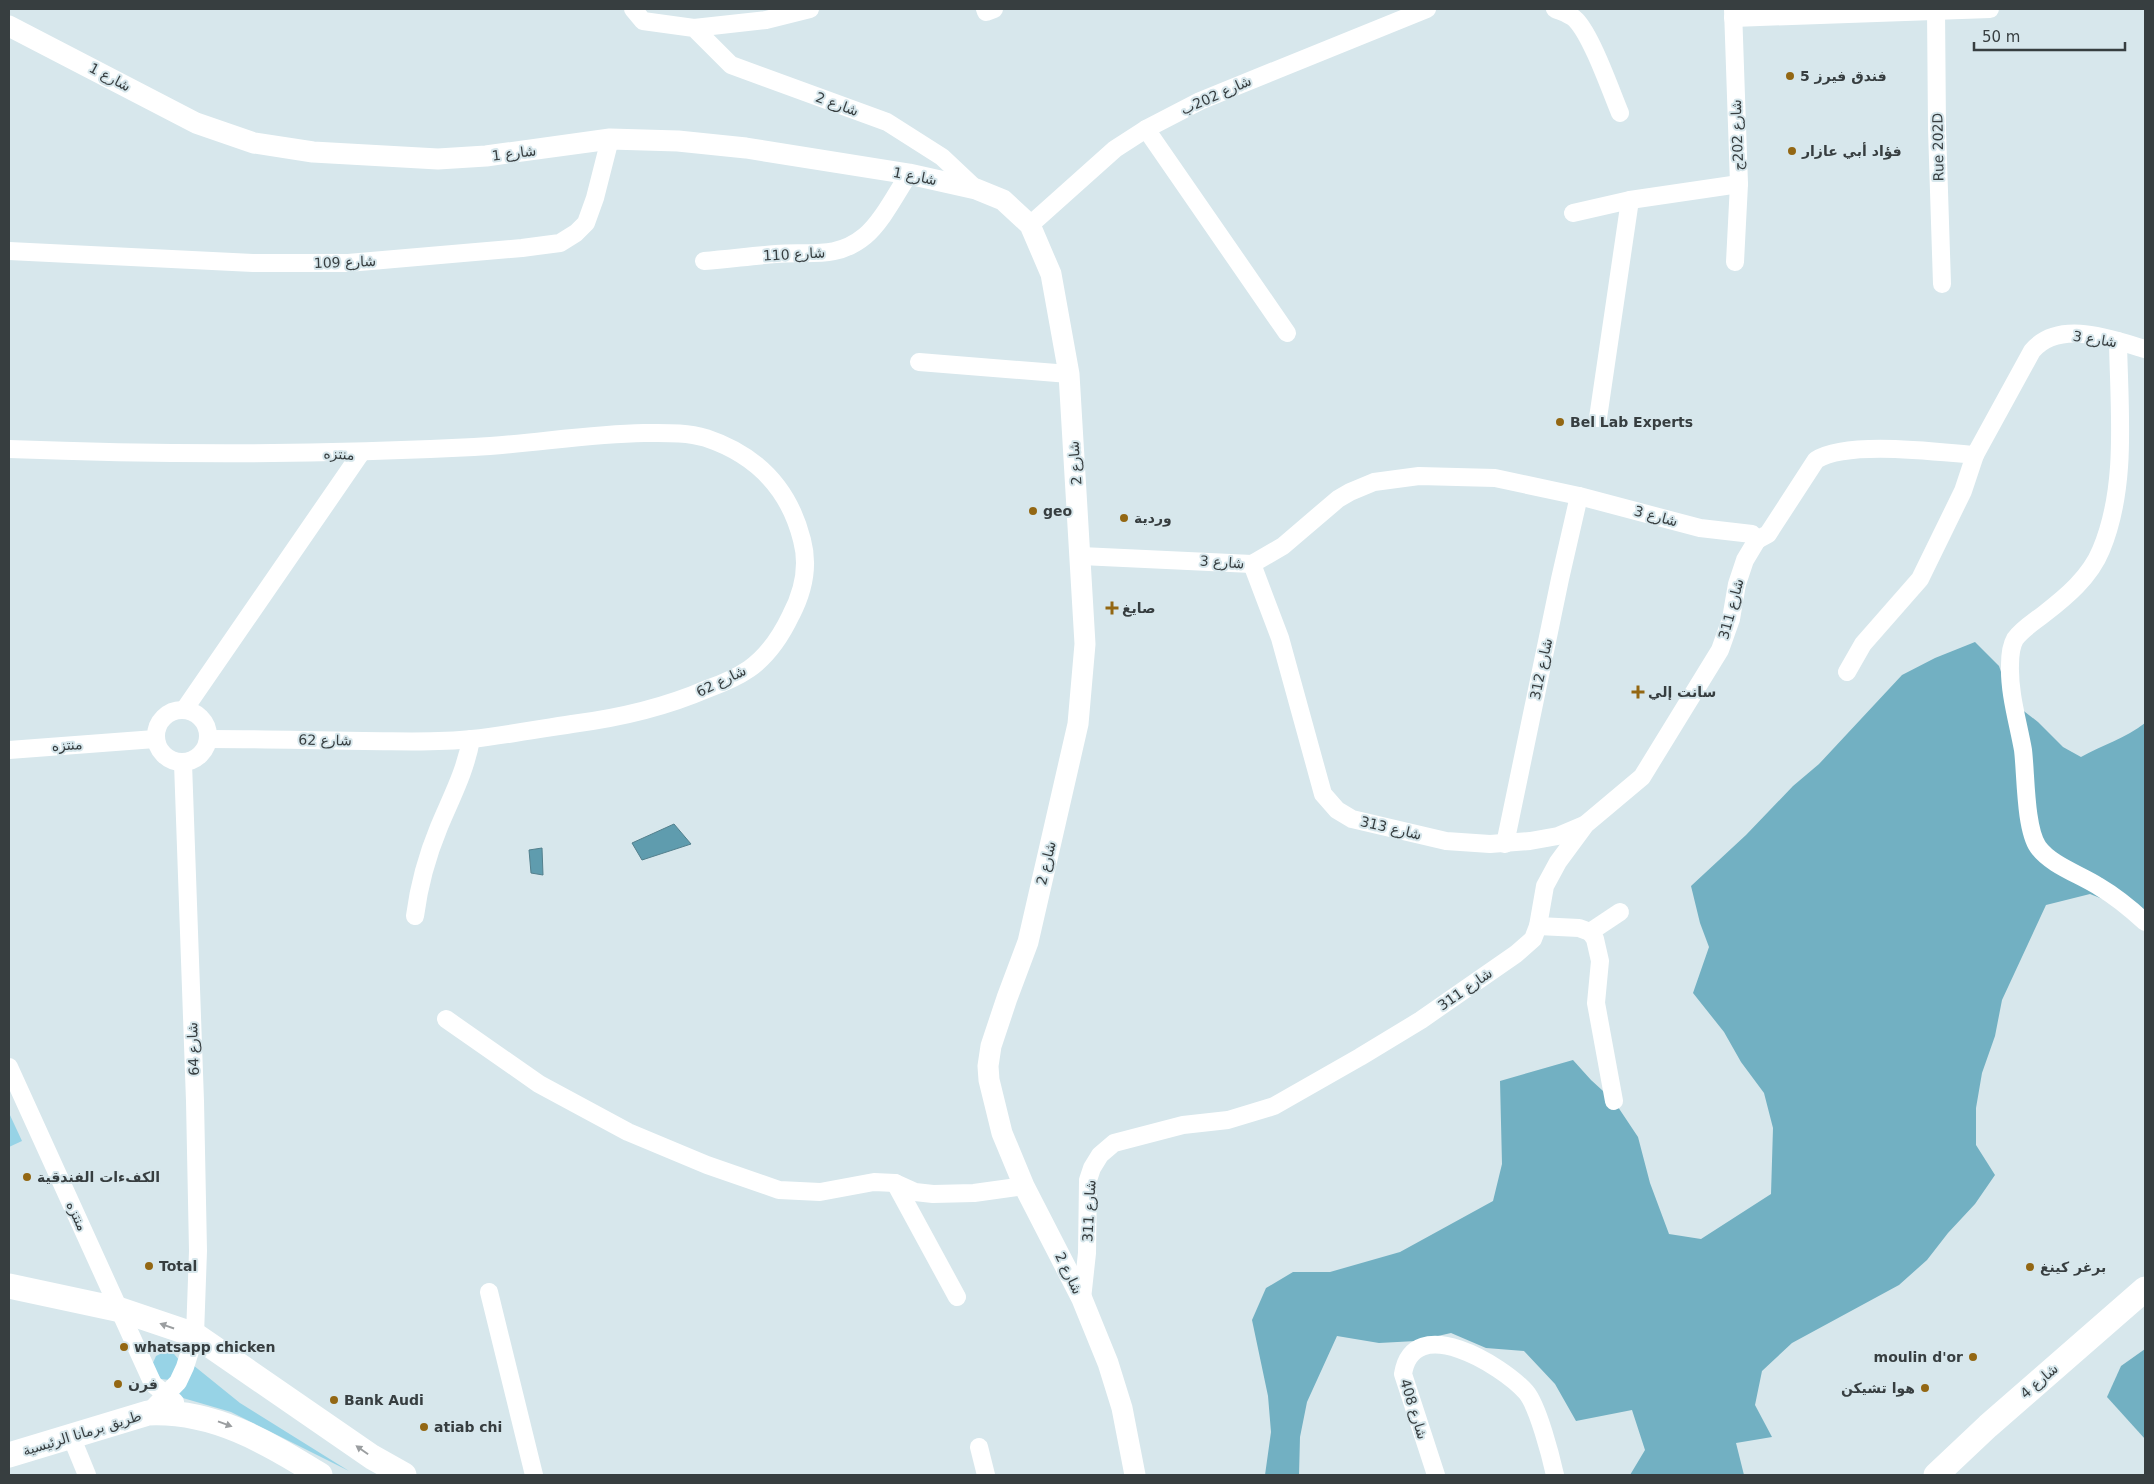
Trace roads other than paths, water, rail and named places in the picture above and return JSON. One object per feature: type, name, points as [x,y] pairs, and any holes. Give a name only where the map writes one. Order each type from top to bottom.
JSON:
[{"type":"main road","points":[[9,1286],[121,1310],[195,1335],[391,1472]]},
{"type":"main road","name":"شارع 4","points":[[1936,1475],[1988,1426],[2145,1289]]},
{"type":"main road","name":"طريق برمانا الرئيسية","points":[[9,1455],[148,1413],[172,1413],[216,1421],[252,1435],[320,1475]]},
{"type":"street","points":[[633,9],[643,21],[694,28],[766,20],[810,9]]},
{"type":"street","points":[[986,9],[986,12],[994,9]]},
{"type":"street","name":"شارع 202ب","points":[[1030,225],[1115,149],[1146,128],[1200,101],[1427,9]]},
{"type":"street","points":[[1555,9],[1569,14],[1585,33],[1620,113]]},
{"type":"street","points":[[1733,14],[1990,9]]},
{"type":"street","name":"Rue 202D","points":[[1936,10],[1937,129],[1942,284]]},
{"type":"street","name":"شارع 202ج","points":[[1733,14],[1739,184],[1735,262]]},
{"type":"street","name":"شارع 1","points":[[9,26],[196,123],[254,143],[313,152],[438,159],[486,156],[610,139],[678,141],[746,148],[909,174],[976,189],[1003,200],[1030,225]]},
{"type":"street","name":"شارع 2","points":[[694,28],[731,65],[887,122],[942,157],[976,189]]},
{"type":"street","points":[[1146,128],[1287,333]]},
{"type":"street","name":"شارع 109","points":[[9,251],[253,263],[348,263],[560,243],[576,233],[586,223],[595,198],[610,139]]},
{"type":"street","name":"شارع 110","points":[[704,261],[779,253],[814,254],[841,250],[864,236],[874,226],[909,174]]},
{"type":"street","points":[[1573,213],[1630,200],[1739,184]]},
{"type":"street","points":[[1598,418],[1630,200]]},
{"type":"street","name":"شارع 2","points":[[1030,225],[1051,274],[1070,374],[1085,644],[1078,724],[1028,942],[998,1024],[991,1046],[988,1066],[1002,1133],[1024,1186],[1082,1299],[1108,1363],[1122,1408],[1135,1475]]},
{"type":"street","name":"شارع 3","points":[[1847,672],[1862,644],[1920,580],[1963,491],[1975,455],[2032,351],[2038,344],[2049,338],[2071,334],[2118,341],[2145,349]]},
{"type":"street","points":[[2118,341],[2119,460],[2117,484],[2108,530],[2100,551],[2083,579],[2021,633],[2014,642],[2010,671],[2023,751],[2030,820],[2034,839],[2038,847],[2056,862],[2117,898],[2145,922]]},
{"type":"street","points":[[918,362],[1070,374]]},
{"type":"street","name":"شارع 62","points":[[209,739],[417,742],[471,739],[606,720],[658,708],[697,694],[747,671],[779,640],[804,585],[803,542],[786,499],[774,480],[758,466],[726,446],[702,437],[672,432],[626,433],[494,446],[361,452]]},
{"type":"street","name":"منتزه","points":[[9,449],[71,452],[361,452]]},
{"type":"street","points":[[1757,540],[1768,534],[1816,460],[1825,454],[1857,449],[1975,455]]},
{"type":"street","name":"منتزه","points":[[184,710],[361,452]]},
{"type":"street","name":"شارع 3","points":[[1081,556],[1252,564],[1283,546],[1338,499],[1360,487],[1374,482],[1420,476],[1488,478],[1580,496],[1700,528],[1752,534],[1757,540]]},
{"type":"street","name":"شارع 312","points":[[1505,844],[1560,579],[1580,496]]},
{"type":"street","name":"شارع 311","points":[[1082,1299],[1087,1253],[1088,1180],[1100,1154],[1114,1143],[1132,1137],[1183,1125],[1228,1120],[1274,1106],[1421,1020],[1526,946],[1533,939],[1538,926],[1544,886],[1558,862],[1586,824],[1642,778],[1720,650],[1731,619],[1737,584],[1745,560],[1757,540]]},
{"type":"street","name":"شارع 313","points":[[1252,564],[1280,638],[1323,794],[1337,810],[1352,819],[1446,841],[1505,844],[1558,836],[1586,824]]},
{"type":"street","points":[[184,710],[194,712],[208,728],[209,739],[205,751],[195,760],[183,763],[170,760],[160,752],[156,739],[157,728],[163,718],[173,712],[184,710]]},
{"type":"street","name":"منتزه","points":[[9,750],[156,739]]},
{"type":"street","points":[[416,916],[419,885],[438,829],[465,767],[471,739]]},
{"type":"street","name":"شارع 64","points":[[148,1413],[166,1396],[182,1374],[195,1335],[198,1251],[195,1101],[183,763]]},
{"type":"street","points":[[1590,932],[1620,912]]},
{"type":"street","points":[[1538,926],[1579,928],[1590,932],[1595,939],[1600,961],[1596,1003],[1614,1101]]},
{"type":"street","points":[[446,1019],[539,1084],[628,1132],[707,1165],[779,1190],[820,1192],[874,1182],[895,1183],[915,1192],[933,1194],[974,1193],[1024,1186]]},
{"type":"street","name":"منتزه","points":[[9,1067],[153,1384],[166,1396],[196,1416]]},
{"type":"street","points":[[895,1183],[957,1297]]},
{"type":"street","points":[[489,1292],[534,1475]]},
{"type":"street","name":"شارع 408","points":[[1436,1475],[1403,1374],[1404,1364],[1410,1354],[1428,1344],[1462,1349],[1478,1356],[1516,1382],[1527,1394],[1537,1414],[1555,1475]]},
{"type":"street","points":[[70,1436],[87,1475]]},
{"type":"street","points":[[979,1447],[986,1475]]},
{"type":"place","name":"فندق فيرز 5","points":[[1790,76]]},
{"type":"place","name":"فؤاد أبي عازار","points":[[1792,151]]},
{"type":"place","name":"Bel Lab Experts","points":[[1560,422]]},
{"type":"place","name":"geo","points":[[1033,511]]},
{"type":"place","name":"وردية","points":[[1124,518]]},
{"type":"place","name":"صايغ","points":[[1112,608]]},
{"type":"place","name":"سانت إلي","points":[[1638,692]]},
{"type":"place","name":"الكفءات الفندقية","points":[[27,1177]]},
{"type":"place","name":"Total","points":[[149,1266]]},
{"type":"place","name":"برغر كينغ","points":[[2030,1267]]},
{"type":"place","name":"whatsapp chicken","points":[[124,1347]]},
{"type":"place","name":"moulin d'or","points":[[1973,1357]]},
{"type":"place","name":"فرن","points":[[118,1384]]},
{"type":"place","name":"هوا تشيكن","points":[[1925,1388]]},
{"type":"place","name":"Bank Audi","points":[[334,1400]]},
{"type":"place","name":"atiab chi","points":[[424,1427]]}]
